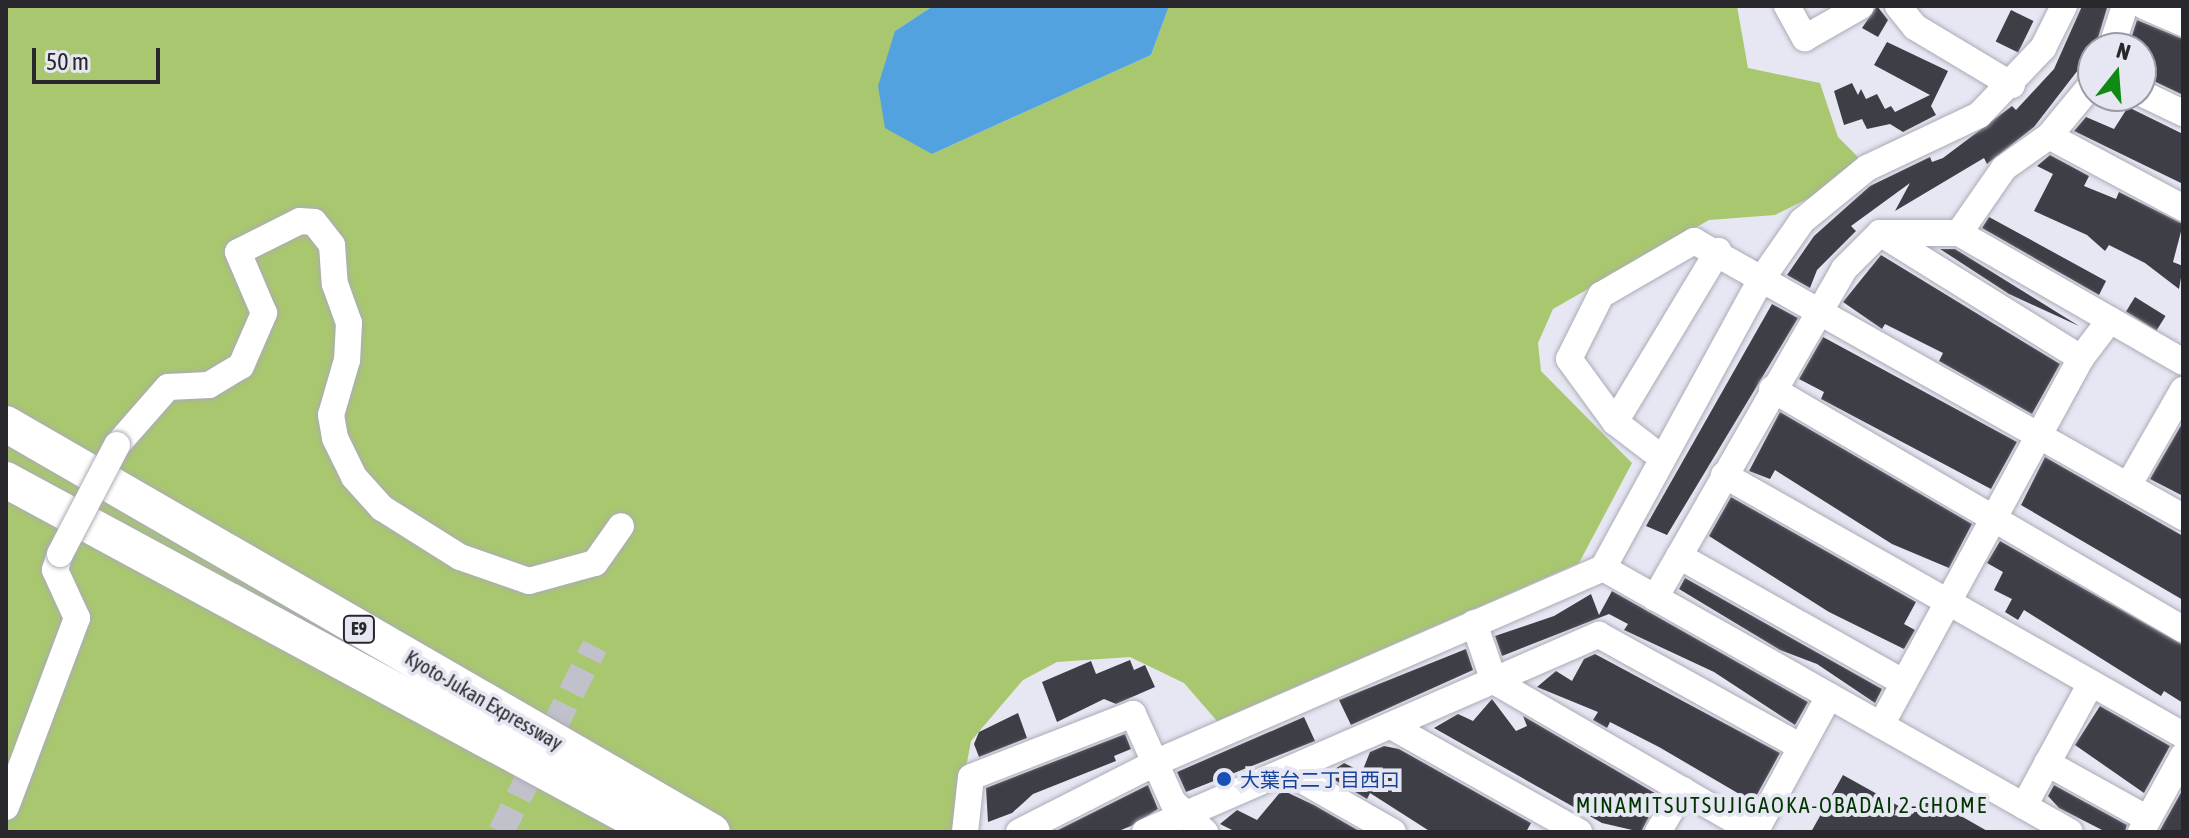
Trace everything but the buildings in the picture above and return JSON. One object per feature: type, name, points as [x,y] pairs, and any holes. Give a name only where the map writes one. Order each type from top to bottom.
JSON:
[{"type":"highway","name":"Kyoto-Jukan Expressway","points":[[6,424],[712,832]]},
{"type":"highway","name":"Kyoto-Jukan Expressway","points":[[6,480],[657,832]]},
{"type":"street","points":[[1787,6],[1805,38],[1861,6]]},
{"type":"street","points":[[1898,6],[1915,27],[2012,85]]},
{"type":"street","points":[[1019,832],[1157,762],[1603,568],[1761,280],[1829,195],[1867,168],[1947,135],[2012,85],[2043,48],[2064,6]]},
{"type":"street","points":[[2116,32],[2125,6]]},
{"type":"street","points":[[2144,6],[2183,23]]},
{"type":"street","points":[[2157,101],[2183,113]]},
{"type":"street","points":[[1959,233],[2004,168],[2049,136],[2077,102]]},
{"type":"street","points":[[2049,136],[2183,208]]},
{"type":"street","points":[[6,807],[77,618],[55,570],[60,554],[117,445],[168,387],[209,385],[241,366],[264,313],[238,252],[300,221],[314,222],[332,245],[335,284],[349,323],[347,360],[331,415],[335,438],[354,477],[382,508],[460,557],[529,581],[595,563],[621,526]]},
{"type":"street","points":[[1880,233],[2081,358]]},
{"type":"street","points":[[1655,598],[1816,311],[1844,269],[1880,233],[1959,233],[2183,362]]},
{"type":"street","points":[[1662,458],[1615,422],[1569,359],[1601,295],[1694,241],[1718,251],[1761,280],[2183,517]]},
{"type":"street","points":[[1615,422],[1718,251]]},
{"type":"street","points":[[1881,725],[2081,358],[2110,320]]},
{"type":"street","points":[[1772,389],[2183,629]]},
{"type":"street","points":[[2128,486],[2179,405]]},
{"type":"street","points":[[1724,475],[2183,735]]},
{"type":"street","points":[[1679,556],[1904,683]]},
{"type":"street","points":[[1603,568],[2070,832]]},
{"type":"street","points":[[1474,623],[1494,681],[1755,832],[1829,696]]},
{"type":"street","points":[[1145,832],[1599,635],[1801,747]]},
{"type":"street","points":[[2024,806],[2091,683]]},
{"type":"street","points":[[965,832],[971,777],[1133,714],[1185,815],[1205,832]]},
{"type":"street","points":[[1391,726],[1579,832]]},
{"type":"street","points":[[2047,763],[2145,826],[2183,756]]},
{"type":"street","points":[[1286,771],[1393,832]]},
{"type":"street","points":[[1658,832],[1683,790]]},
{"type":"green space","points":[[6,6],[933,6],[895,31],[932,154],[1151,55],[1169,6],[1737,6],[1748,68],[1820,83],[1838,137],[1869,168],[1775,215],[1709,220],[1553,309],[1538,343],[1541,371],[1632,463],[1579,563],[1217,721],[1184,683],[1130,657],[1057,662],[1023,680],[971,741],[954,832],[6,832]]},
{"type":"water","points":[[933,6],[1169,6],[1151,55],[932,154],[885,128],[878,86],[895,31]]},
{"type":"tunnel","points":[[501,832],[595,646]]},
{"type":"place","name":"大葉台二丁目西口","points":[[1224,779]]},
{"type":"district","name":"MINAMITSUTSUJIGAOKA-OBADAI 2-CHOME","points":[[1782,806]]}]
